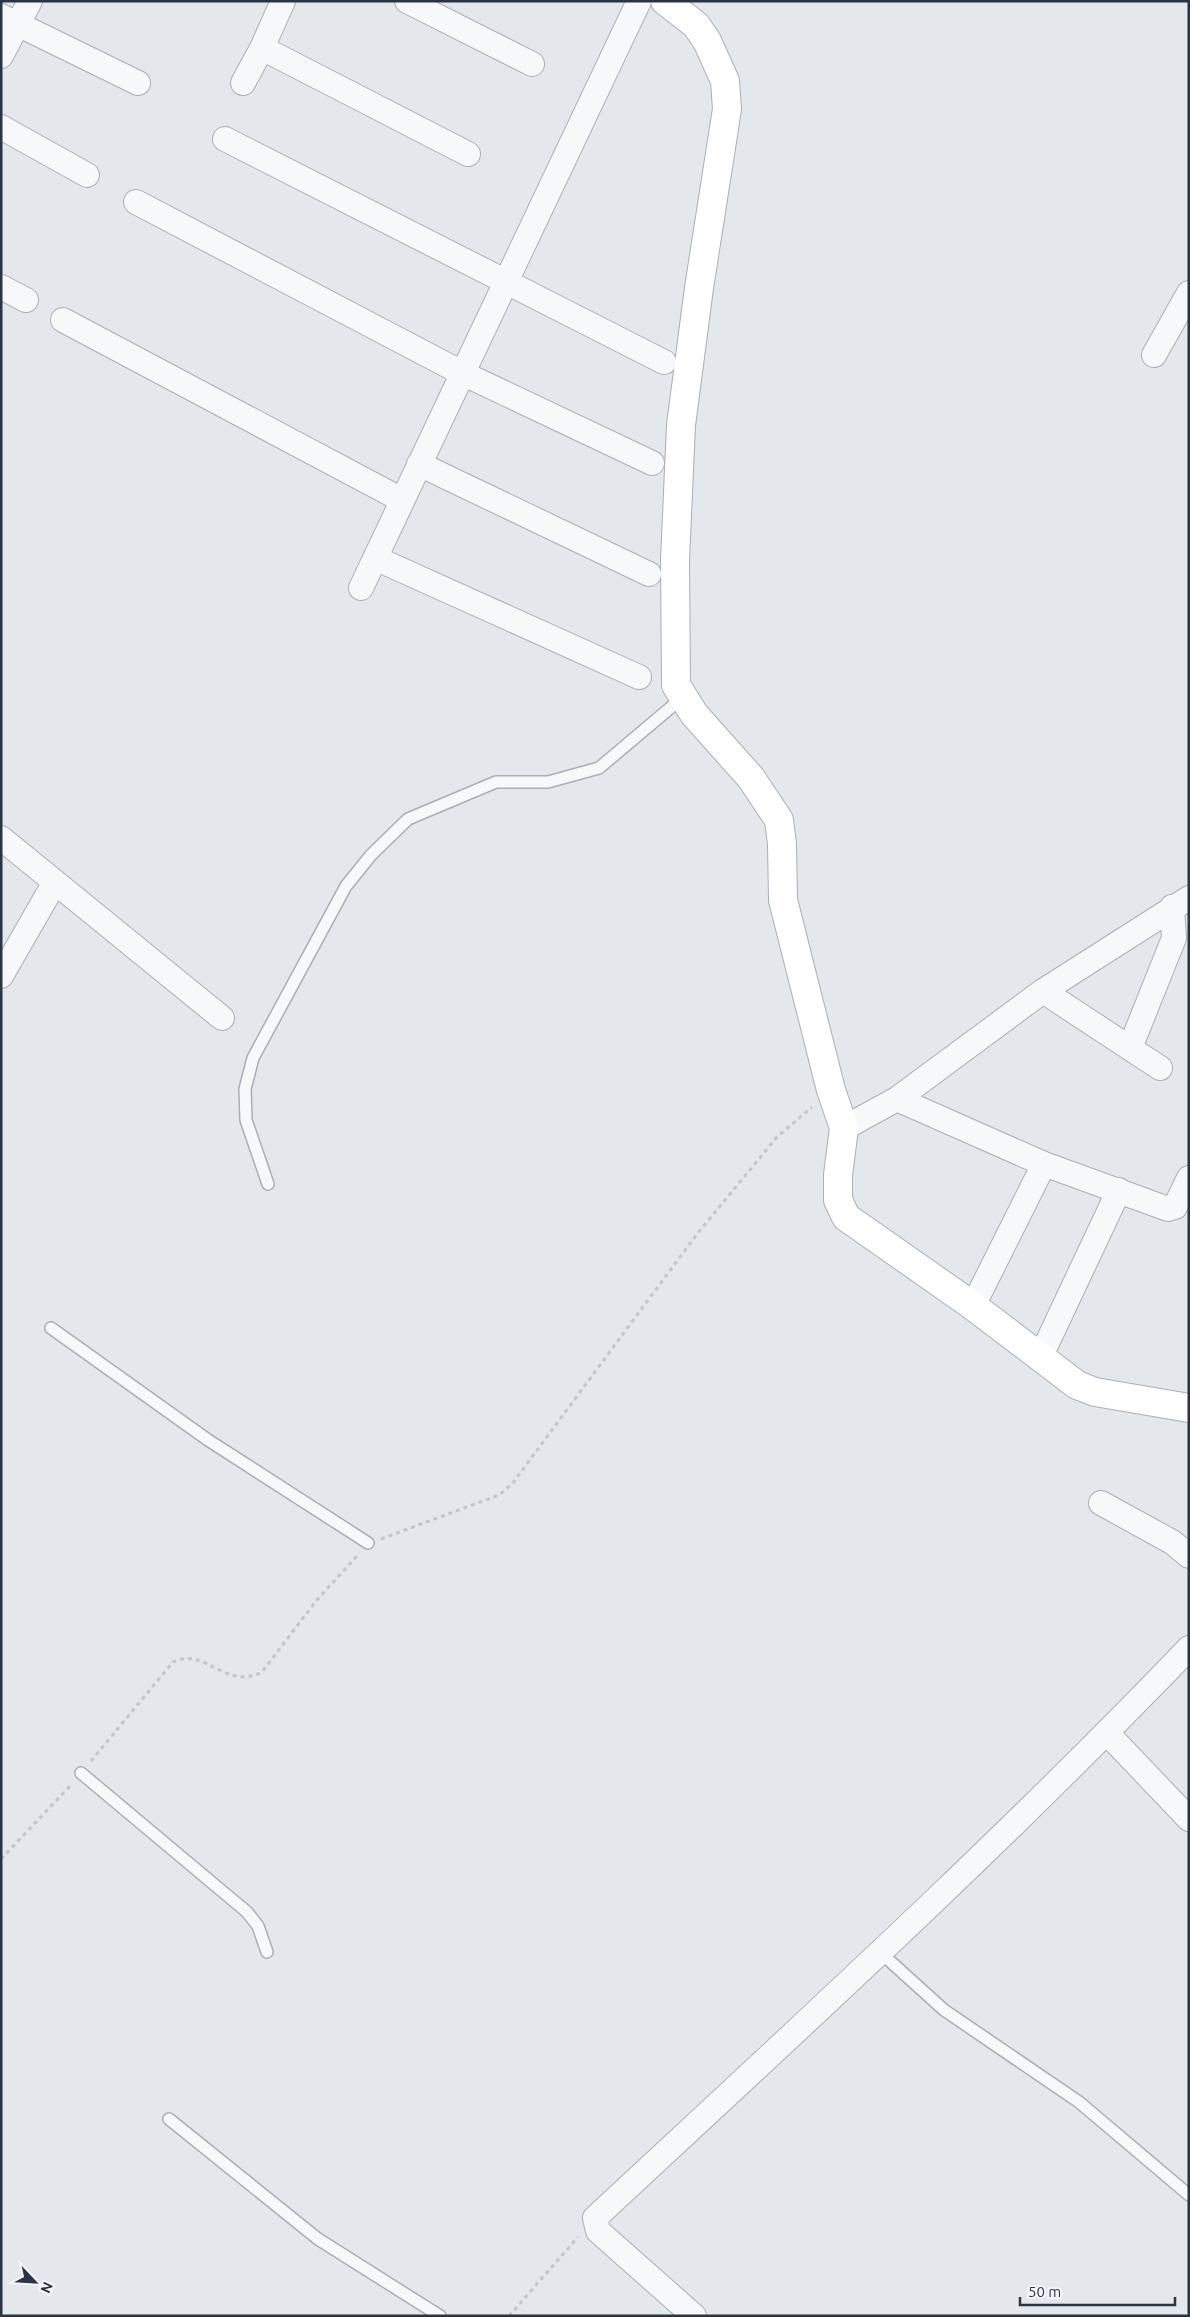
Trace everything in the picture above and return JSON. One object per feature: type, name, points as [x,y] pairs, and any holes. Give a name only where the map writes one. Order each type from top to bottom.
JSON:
[{"type":"street","points":[[1,56],[9,20],[30,1]]},
{"type":"street","points":[[243,83],[262,48],[283,1]]},
{"type":"street","points":[[407,1],[532,64]]},
{"type":"street","points":[[361,588],[639,1]]},
{"type":"street","points":[[665,1],[696,25],[707,41],[725,81],[727,109],[698,288],[681,425],[675,560],[676,685],[682,698],[751,778],[779,820],[782,844],[783,900],[831,1090],[844,1128],[838,1174],[838,1200],[846,1217],[974,1306],[1077,1386],[1095,1392],[1189,1408]]},
{"type":"street","points":[[9,20],[138,84]]},
{"type":"street","points":[[262,48],[468,154]]},
{"type":"street","points":[[1,127],[87,175]]},
{"type":"street","points":[[225,140],[664,362]]},
{"type":"street","points":[[136,202],[462,373],[652,463]]},
{"type":"street","points":[[1,287],[26,300]]},
{"type":"street","points":[[1154,355],[1189,293]]},
{"type":"street","points":[[63,320],[402,500]]},
{"type":"street","points":[[419,464],[649,574]]},
{"type":"street","points":[[375,558],[639,677]]},
{"type":"street","points":[[1,838],[222,1018]]},
{"type":"street","points":[[1,976],[55,882]]},
{"type":"street","points":[[844,1128],[897,1099],[1043,991],[1180,903]]},
{"type":"street","points":[[1130,1048],[1174,938],[1180,903]]},
{"type":"street","points":[[1043,991],[1160,1068]]},
{"type":"street","points":[[897,1099],[1044,1164],[1171,1209],[1175,1207],[1189,1178]]},
{"type":"street","points":[[974,1306],[1044,1164]]},
{"type":"street","points":[[1040,1358],[1119,1190]]},
{"type":"street","points":[[1101,1503],[1172,1542],[1189,1556]]},
{"type":"street","points":[[694,2316],[598,2231],[596,2218],[881,1953],[1107,1734],[1189,1648]]},
{"type":"street","points":[[1107,1734],[1189,1819]]},
{"type":"lane","points":[[268,1184],[246,1120],[245,1089],[253,1058],[346,886],[371,855],[408,819],[496,782],[548,782],[599,768],[682,698]]},
{"type":"lane","points":[[51,1328],[208,1440],[368,1543]]},
{"type":"lane","points":[[82,1773],[247,1912],[258,1926],[267,1952]]},
{"type":"lane","points":[[881,1953],[944,2010],[1079,2102],[1189,2195]]},
{"type":"lane","points":[[169,2119],[318,2239],[440,2316]]},
{"type":"path","points":[[1,1859],[82,1773],[173,1662],[183,1657],[192,1658],[233,1677],[250,1679],[262,1672],[316,1601],[368,1543],[499,1495],[512,1484],[697,1234],[777,1137],[831,1090]]},
{"type":"path","points":[[509,2316],[596,2218]]}]
